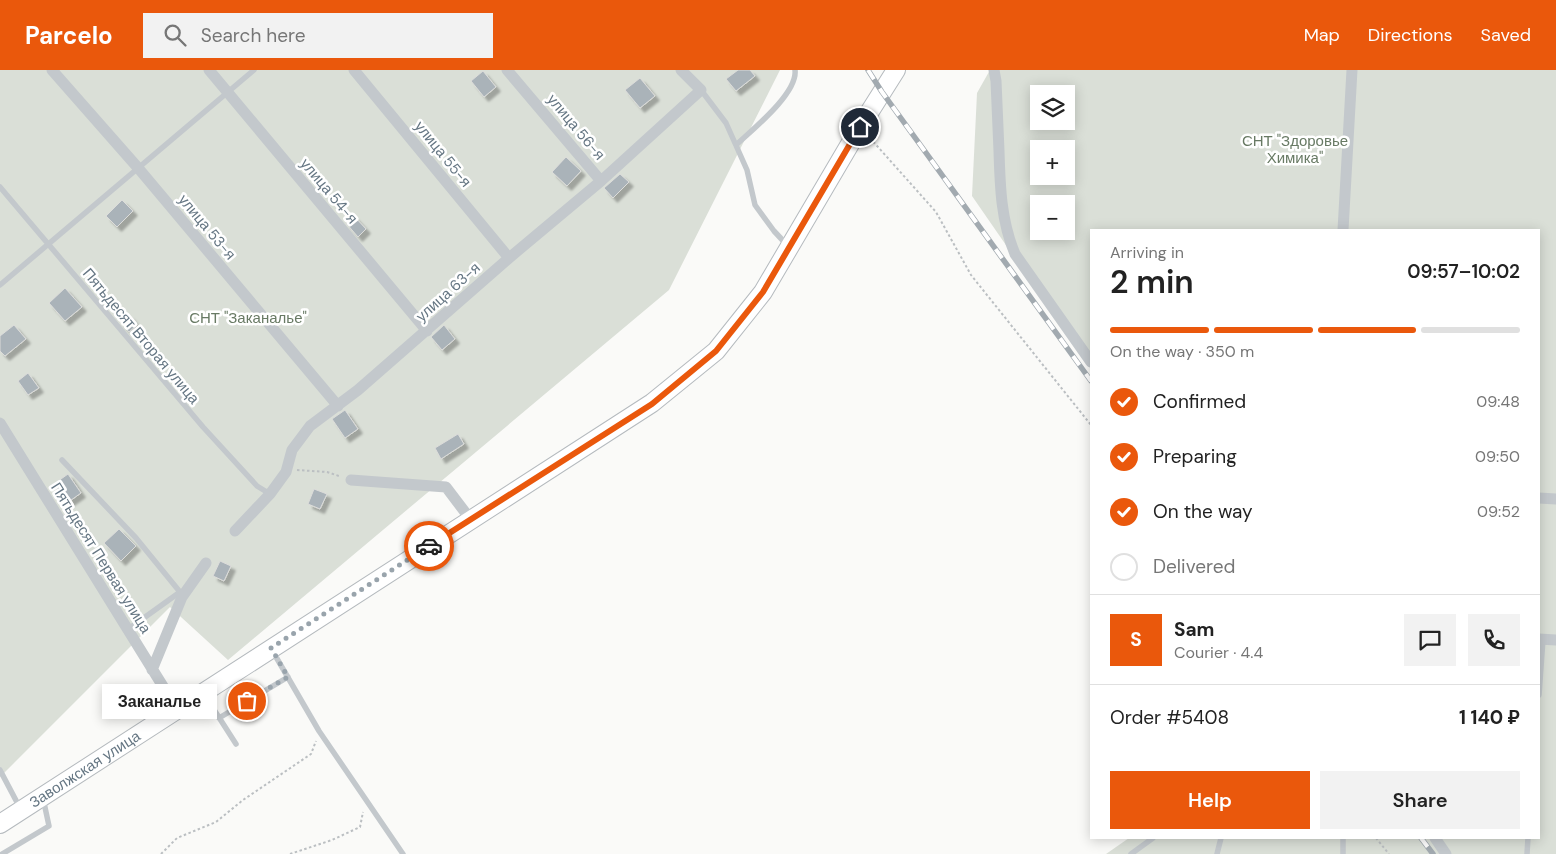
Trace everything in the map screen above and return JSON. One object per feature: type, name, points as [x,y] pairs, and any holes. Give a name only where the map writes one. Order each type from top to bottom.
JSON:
[{"type":"main road","name":"Заволжская улица","points":[[0,824],[652,404],[716,351],[763,292],[860,127],[896,70]]},
{"type":"street","name":"улица 53-я","points":[[52,70],[139,169],[338,406]]},
{"type":"street","name":"улица 54-я","points":[[209,70],[427,331]]},
{"type":"street","name":"улица 55-я","points":[[354,70],[509,258]]},
{"type":"street","name":"улица 56-я","points":[[507,70],[601,181]]},
{"type":"street","points":[[681,70],[701,90]]},
{"type":"street","points":[[994,70],[1000,178],[1004,217],[1009,239],[1015,254],[1090,361]]},
{"type":"street","points":[[1343,229],[1352,70]]},
{"type":"street","name":"улица 63-я","points":[[235,531],[270,494],[287,470],[292,450],[310,426],[358,390],[427,331],[509,258],[601,181],[701,90]]},
{"type":"street","name":"Пятьдесят Первая улица","points":[[0,424],[177,709]]},
{"type":"street","points":[[351,480],[446,487],[471,520]]},
{"type":"street","points":[[1540,498],[1556,499]]},
{"type":"street","points":[[152,670],[181,594],[206,563]]},
{"type":"street","points":[[1541,639],[1556,640]]},
{"type":"street","points":[[1435,839],[1446,854]]},
{"type":"lane","points":[[0,285],[254,70]]},
{"type":"lane","points":[[736,146],[778,106],[796,76],[795,70]]},
{"type":"lane","points":[[701,90],[726,123],[747,170],[755,205],[774,231],[790,248]]},
{"type":"lane","name":"Пятьдесят Вторая улица","points":[[0,187],[203,427],[256,486],[270,494]]},
{"type":"lane","points":[[62,460],[136,538],[181,594],[128,630]]},
{"type":"lane","points":[[1540,667],[1541,639]]},
{"type":"lane","points":[[271,648],[319,732],[403,854]]},
{"type":"lane","points":[[219,718],[288,677]]},
{"type":"lane","points":[[203,692],[236,744]]},
{"type":"lane","points":[[0,770],[21,810]]},
{"type":"lane","points":[[2,854],[49,826],[42,796]]},
{"type":"lane","points":[[1131,854],[1152,839]]},
{"type":"lane","points":[[1218,854],[1221,839]]},
{"type":"lane","points":[[1343,839],[1343,854]]},
{"type":"lane","points":[[1527,854],[1528,839]]},
{"type":"path","points":[[860,127],[936,212],[971,275],[1090,424]]},
{"type":"path","points":[[287,470],[327,472],[351,480]]},
{"type":"path","points":[[161,854],[177,838],[216,822],[244,800],[311,754],[319,732]]},
{"type":"path","points":[[290,854],[332,840],[360,827],[365,800]]},
{"type":"path","points":[[1377,839],[1389,854]]},
{"type":"green space","name":"СНТ \"Заканалье\"","points":[[0,70],[780,70],[669,290],[228,660],[170,607],[0,777]]},
{"type":"green space","name":"СНТ \"Здоровье Химика\"","points":[[990,70],[1556,70],[1556,854],[1106,854],[1128,839],[1540,839],[1540,229],[1090,229],[1090,367],[972,196],[977,93]]},
{"type":"building","points":[[738,70],[750,70],[755,76],[736,91],[726,79]]},
{"type":"building","points":[[483,71],[496,87],[484,97],[471,81]]},
{"type":"building","points":[[640,78],[655,96],[640,108],[625,90]]},
{"type":"building","points":[[566,157],[581,171],[567,186],[552,172]]},
{"type":"building","points":[[620,174],[629,182],[613,198],[604,188]]},
{"type":"building","points":[[122,200],[133,211],[117,227],[106,216]]},
{"type":"building","points":[[354,216],[366,229],[358,237],[346,223]]},
{"type":"building","points":[[65,288],[82,307],[65,321],[49,303]]},
{"type":"building","points":[[129,315],[137,325],[129,332],[120,322]]},
{"type":"building","points":[[14,325],[26,339],[5,356],[0,351],[0,336]]},
{"type":"building","points":[[444,325],[455,339],[442,350],[431,337]]},
{"type":"building","points":[[28,373],[39,388],[28,395],[18,381]]},
{"type":"building","points":[[345,410],[358,429],[345,438],[332,419]]},
{"type":"building","points":[[458,434],[464,444],[441,459],[435,448]]},
{"type":"building","points":[[68,474],[81,493],[67,503],[54,484]]},
{"type":"building","points":[[314,489],[327,494],[320,509],[308,504]]},
{"type":"building","points":[[119,529],[136,546],[121,561],[104,543]]},
{"type":"building","points":[[220,561],[231,566],[224,581],[213,576]]},
{"type":"railway","points":[[868,70],[1090,380]]},
{"type":"railway","points":[[1422,839],[1433,854]]},
{"type":"way so far","points":[[247,701],[288,677],[271,648],[429,546]]},
{"type":"place","name":"Заканалье","points":[[247,701]]},
{"type":"route","points":[[429,546],[652,404],[716,351],[763,292],[860,127]]}]
